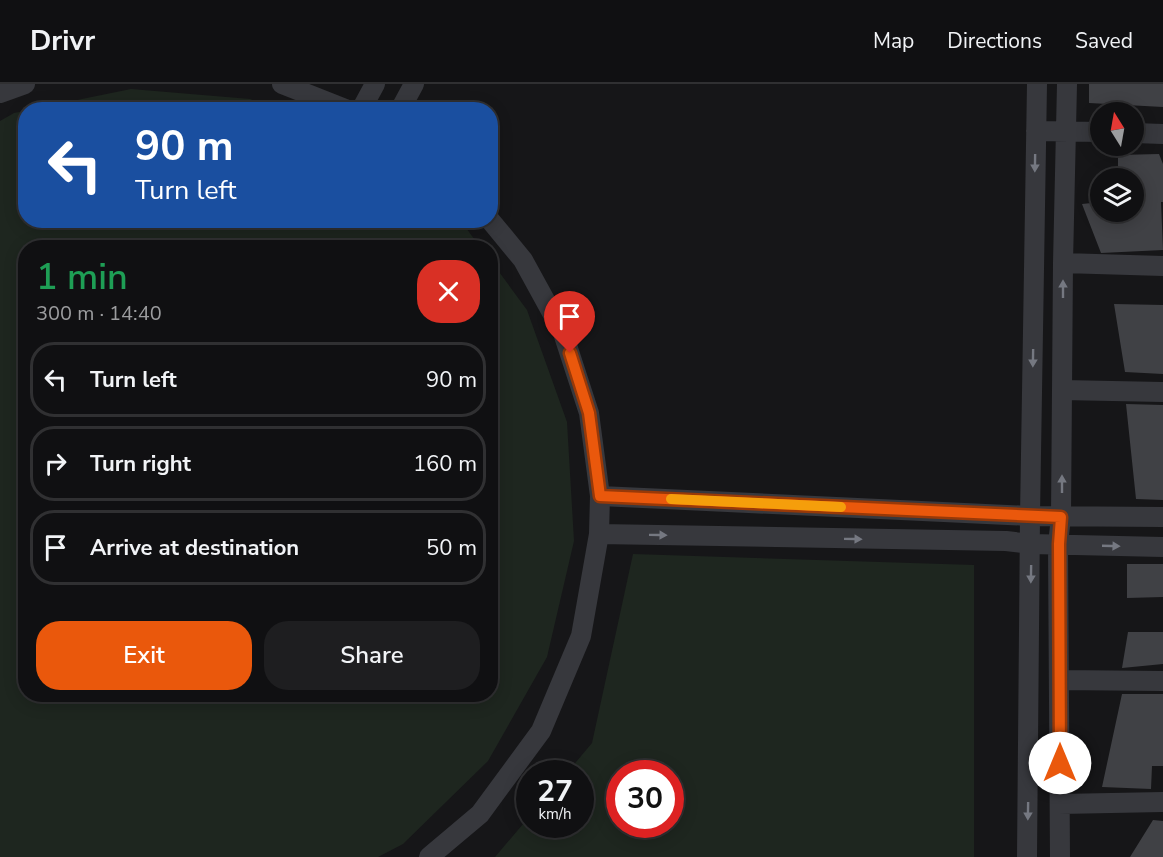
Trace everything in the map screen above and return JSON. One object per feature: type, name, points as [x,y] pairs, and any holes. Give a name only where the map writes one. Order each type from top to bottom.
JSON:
[{"type":"street","points":[[0,93],[25,84]]},
{"type":"street","points":[[282,84],[328,102]]},
{"type":"street","points":[[365,102],[375,84]]},
{"type":"street","points":[[404,102],[414,84]]},
{"type":"street","points":[[1027,857],[1037,84]]},
{"type":"street","points":[[1060,857],[1059,544],[1067,84]]},
{"type":"street","points":[[1036,131],[1090,132]]},
{"type":"street","points":[[1144,133],[1163,134]]},
{"type":"street","points":[[429,857],[480,814],[541,731],[581,636],[599,534],[600,496],[589,413],[563,333],[523,260],[497,228]]},
{"type":"street","points":[[1063,263],[1163,266]]},
{"type":"street","points":[[1062,390],[1163,392]]},
{"type":"street","points":[[600,496],[1030,516],[1163,517]]},
{"type":"street","points":[[599,534],[994,541],[1163,547]]},
{"type":"street","points":[[1059,680],[1163,681]]},
{"type":"street","points":[[1060,804],[1163,802]]},
{"type":"shaded area","points":[[131,89],[250,99],[258,102],[67,102]]},
{"type":"shaded area","points":[[18,112],[18,228],[466,228],[475,240],[18,240],[18,702],[498,702],[498,271],[527,310],[567,422],[574,541],[547,657],[488,761],[403,844],[378,857],[0,857],[0,121]]},
{"type":"shaded area","points":[[633,554],[974,565],[974,857],[495,857],[516,832],[516,838],[594,838],[594,760],[578,760],[592,743]]},
{"type":"building","points":[[1089,84],[1163,84],[1163,107],[1144,106],[1144,102],[1089,103]]},
{"type":"building","points":[[1159,154],[1163,164],[1163,202],[1161,202],[1163,250],[1101,253],[1082,204],[1090,203],[1090,222],[1144,222],[1144,168],[1118,168],[1118,156]]},
{"type":"building","points":[[1114,304],[1163,305],[1163,374],[1125,372]]},
{"type":"building","points":[[1126,404],[1163,405],[1163,500],[1136,499]]},
{"type":"building","points":[[1127,564],[1163,564],[1163,597],[1127,598]]},
{"type":"building","points":[[1128,632],[1163,632],[1163,664],[1122,668]]},
{"type":"building","points":[[1122,694],[1163,694],[1163,766],[1152,766],[1151,789],[1102,787]]},
{"type":"building","points":[[1153,820],[1163,821],[1163,857],[1130,857]]},
{"type":"slow traffic","points":[[671,499],[841,507]]},
{"type":"route","points":[[570,353],[589,413],[600,496],[1061,517],[1059,544],[1060,763]]}]
